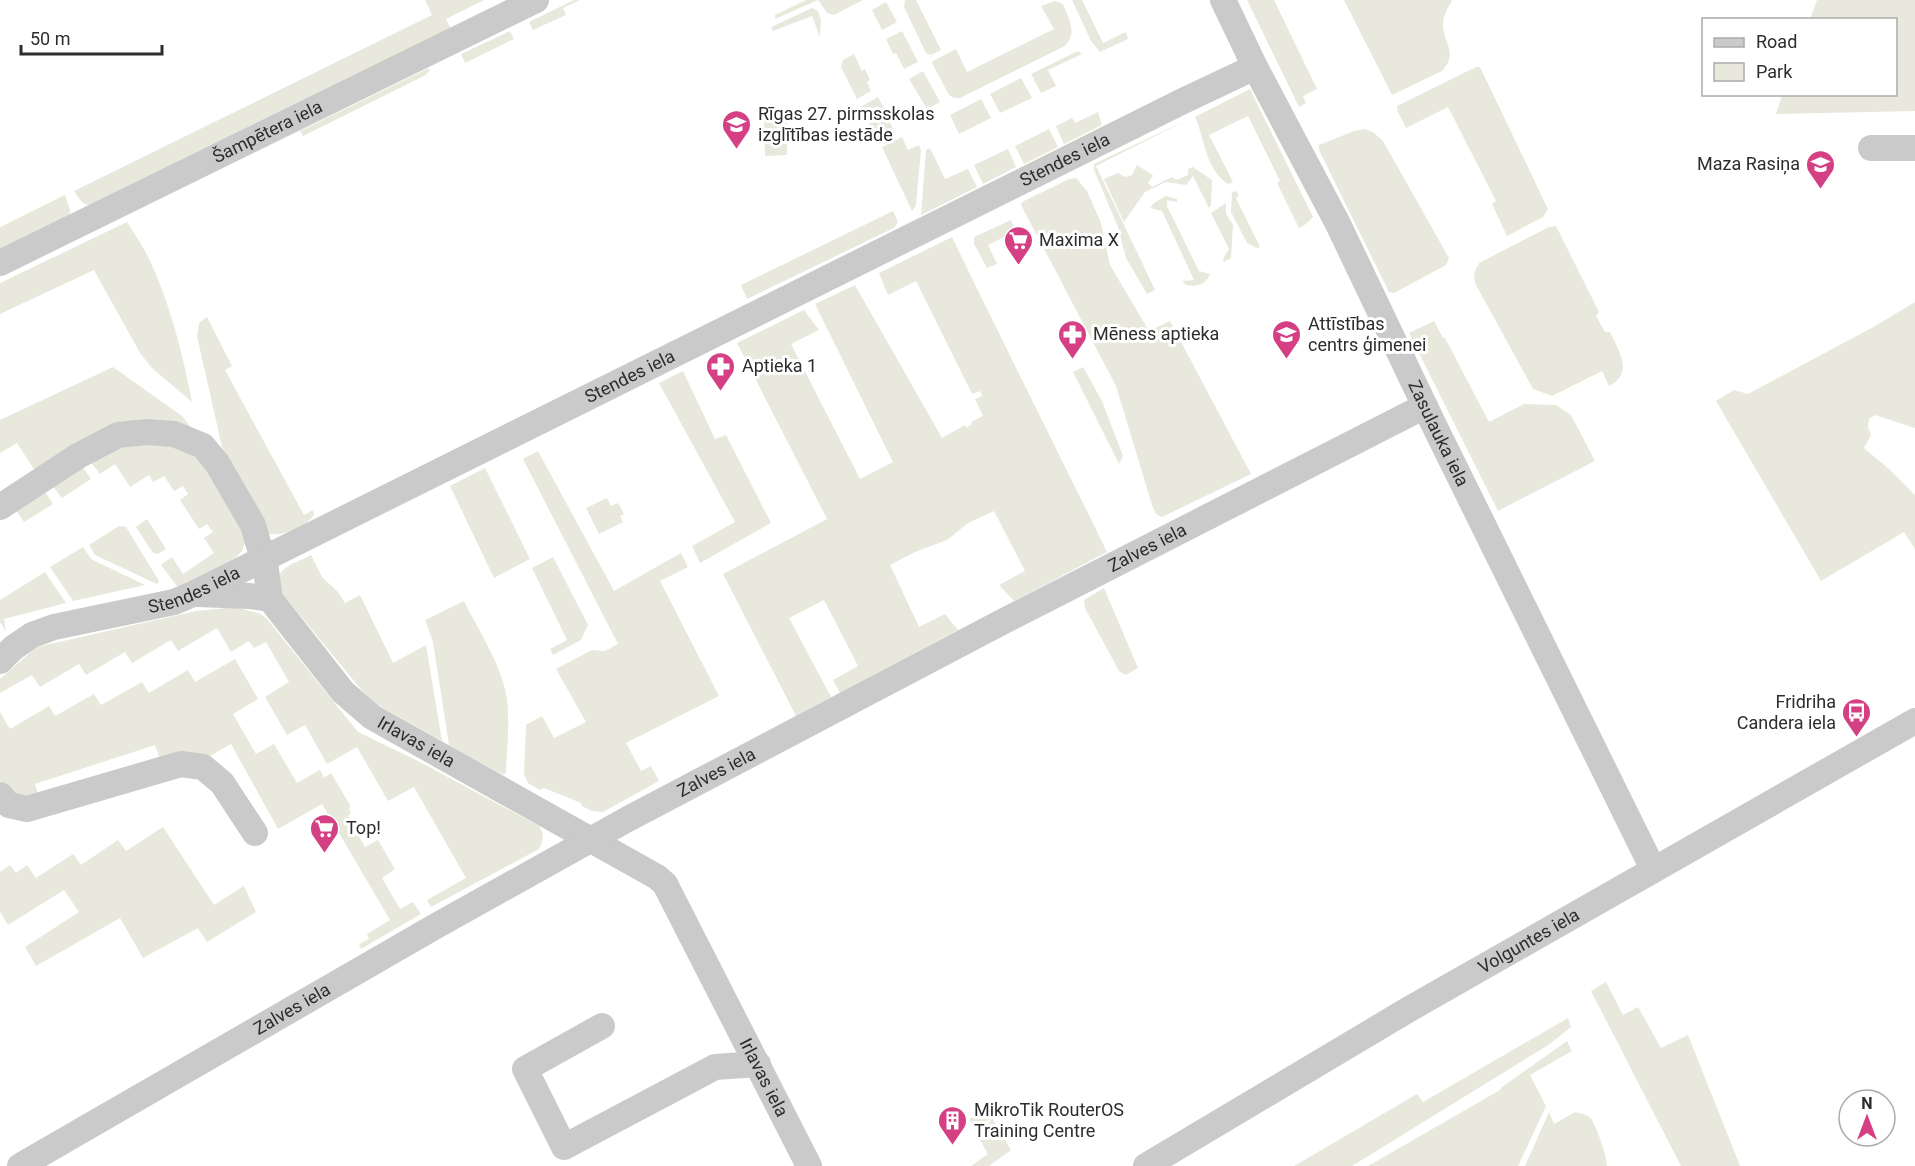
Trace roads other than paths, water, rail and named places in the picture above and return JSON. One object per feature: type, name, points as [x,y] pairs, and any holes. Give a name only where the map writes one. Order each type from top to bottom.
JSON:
[{"type":"street","name":"Šampētera iela","points":[[0,263],[536,0]]},
{"type":"street","name":"Zasulauka iela","points":[[1223,0],[1255,67],[1338,224],[1653,869]]},
{"type":"street","name":"Stendes iela","points":[[0,661],[32,634],[54,627],[174,602],[194,594],[1172,106],[1255,67]]},
{"type":"street","points":[[1870,148],[1915,148]]},
{"type":"street","name":"Zalves iela","points":[[20,1166],[591,839],[1002,622],[1425,406]]},
{"type":"street","name":"Irlavas iela","points":[[0,507],[78,456],[118,435],[147,432],[174,434],[203,446],[217,463],[253,525],[270,599],[343,692],[364,712],[591,839],[657,877],[665,884],[809,1166]]},
{"type":"street","points":[[194,594],[270,599]]},
{"type":"street","name":"Volguntes iela","points":[[1146,1166],[1390,1021],[1915,721]]},
{"type":"street","points":[[0,795],[9,805],[27,809],[181,764],[203,767],[222,783],[255,833]]},
{"type":"street","points":[[602,1026],[525,1070],[564,1148],[715,1067],[744,1038]]},
{"type":"street","points":[[715,1067],[758,1064]]},
{"type":"place","name":"Rīgas 27. pirmsskolas izglītības iestāde","points":[[737,150]]},
{"type":"place","name":"Maza Rasiņa","points":[[1821,190]]},
{"type":"place","name":"Maxima X","points":[[1018,266]]},
{"type":"place","name":"Mēness aptieka","points":[[1072,360]]},
{"type":"place","name":"Attīstības centrs ģimenei","points":[[1287,360]]},
{"type":"place","name":"Aptieka 1","points":[[721,392]]},
{"type":"place","name":"Fridriha Candera iela","points":[[1857,738]]},
{"type":"place","name":"Top!","points":[[325,854]]},
{"type":"place","name":"MikroTik RouterOS Training Centre","points":[[953,1146]]}]
